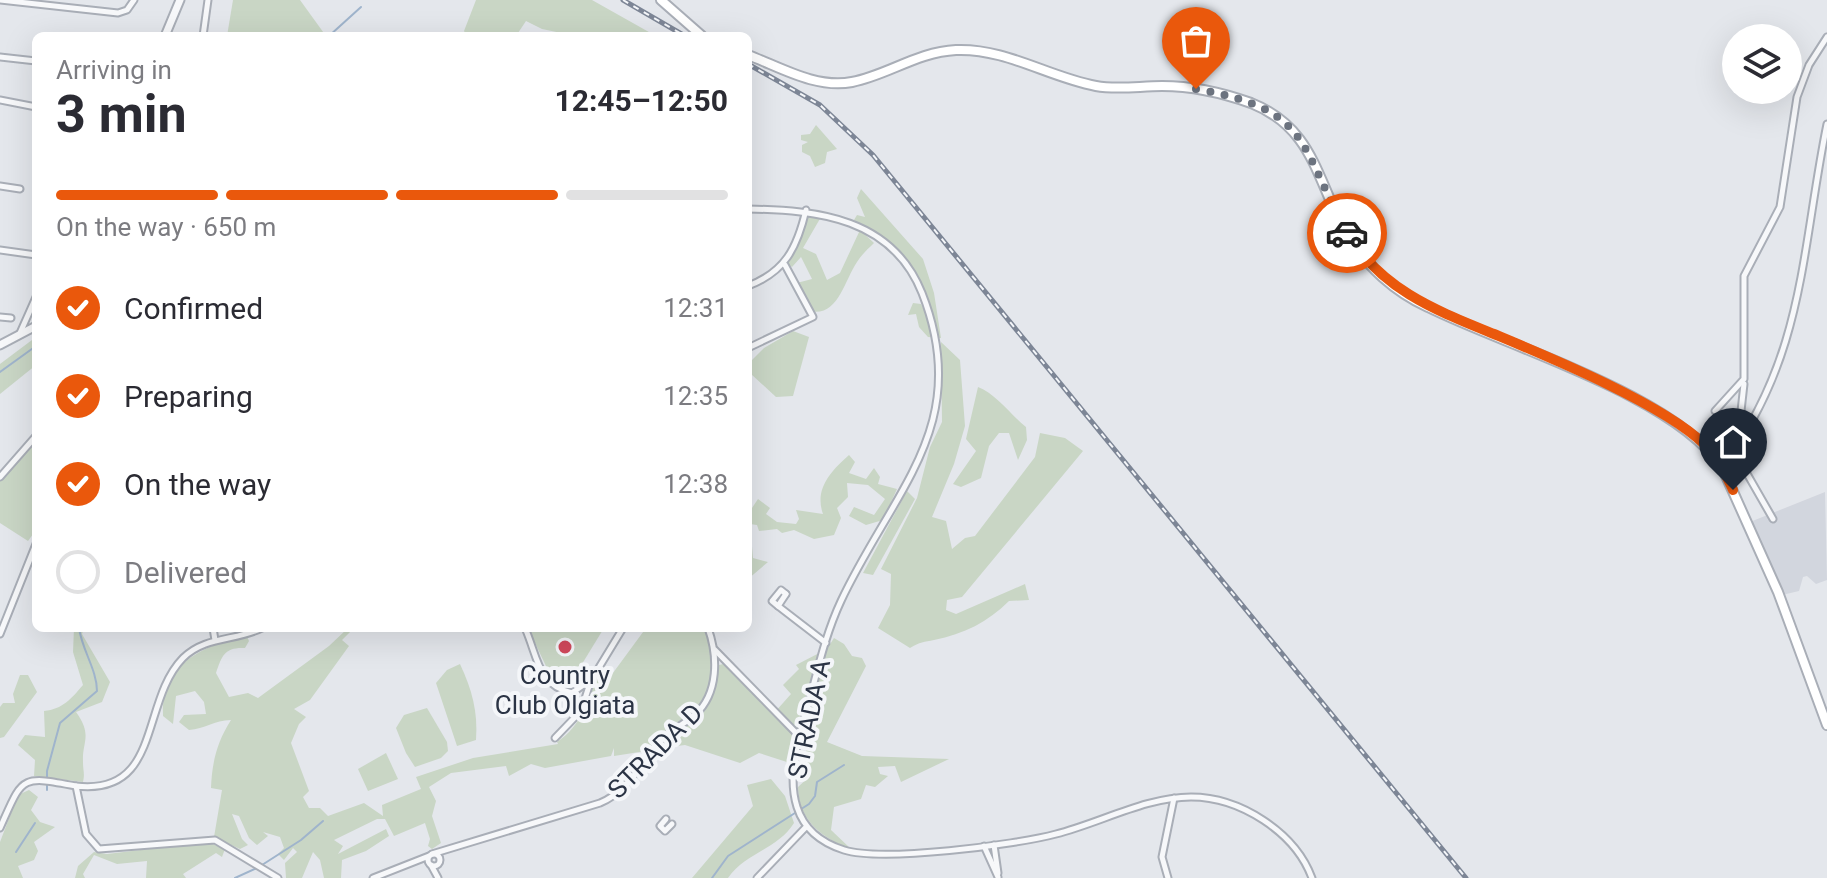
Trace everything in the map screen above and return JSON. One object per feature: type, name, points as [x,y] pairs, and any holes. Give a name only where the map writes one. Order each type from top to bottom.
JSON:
[{"type":"main road","points":[[661,0],[697,32]]},
{"type":"main road","points":[[752,57],[807,79],[840,83],[863,78],[924,55],[975,51],[1013,58],[1097,86],[1186,88],[1257,106],[1286,123],[1305,143],[1348,236],[1375,270],[1399,290],[1432,309],[1503,338],[1648,407],[1692,433],[1722,467],[1778,592],[1827,725]]},
{"type":"street","points":[[0,0],[123,12],[134,0]]},
{"type":"street","points":[[167,32],[180,0]]},
{"type":"street","points":[[204,32],[208,0]]},
{"type":"street","points":[[1746,433],[1740,420],[1744,379],[1744,276],[1778,214],[1797,97],[1809,65],[1827,37]]},
{"type":"street","points":[[0,57],[32,61]]},
{"type":"street","points":[[0,100],[32,106]]},
{"type":"street","points":[[1722,467],[1746,433],[1789,341],[1827,124]]},
{"type":"street","points":[[0,186],[20,189]]},
{"type":"street","name":"STRADA A","points":[[752,209],[806,210],[857,226],[909,268],[928,310],[940,367],[938,406],[926,443],[849,584],[826,643],[800,737],[793,777],[798,810],[806,827]]},
{"type":"street","points":[[752,284],[773,275],[785,265],[806,210]]},
{"type":"street","points":[[0,250],[32,254]]},
{"type":"street","points":[[752,346],[813,317],[785,265]]},
{"type":"street","points":[[19,336],[32,306]]},
{"type":"street","points":[[0,317],[11,318]]},
{"type":"street","points":[[0,345],[32,328]]},
{"type":"street","points":[[1715,411],[1744,379]]},
{"type":"street","points":[[0,477],[32,441]]},
{"type":"street","points":[[1734,451],[1773,519]]},
{"type":"street","points":[[0,634],[32,554]]},
{"type":"street","points":[[778,606],[826,643]]},
{"type":"street","points":[[214,632],[215,640]]},
{"type":"street","points":[[0,828],[21,785],[42,780],[76,786],[109,785],[128,774],[137,761],[177,665],[193,650],[215,640],[246,632]]},
{"type":"street","points":[[527,632],[545,680],[556,689],[573,692],[581,703]]},
{"type":"street","points":[[555,738],[579,713],[592,679],[621,632]]},
{"type":"street","name":"STRADA D","points":[[373,878],[462,843],[600,803],[617,794],[661,741],[703,706],[712,683],[715,650],[709,632]]},
{"type":"street","name":"STRADA D","points":[[715,650],[800,737]]},
{"type":"street","points":[[573,692],[592,679]]},
{"type":"street","points":[[76,786],[86,834],[99,849],[207,839],[233,848],[278,878]]},
{"type":"street","points":[[1168,878],[1163,850],[1174,798]]},
{"type":"street","points":[[757,878],[806,827],[836,847],[857,853],[984,846],[1048,836],[1174,798],[1216,800],[1268,824],[1295,848],[1312,878]]},
{"type":"street","points":[[666,819],[660,826],[665,831],[672,824]]},
{"type":"street","name":"STRADA D","points":[[439,862],[447,851],[462,843]]},
{"type":"street","points":[[994,845],[998,878]]},
{"type":"street","points":[[984,846],[998,878]]},
{"type":"street","points":[[431,855],[439,862]]},
{"type":"street","points":[[431,855],[430,864],[438,878],[439,862]]},
{"type":"street","points":[[430,864],[439,862]]},
{"type":"street","name":"STRADA D","points":[[411,864],[430,864]]},
{"type":"shaded area","points":[[1825,492],[1827,580],[1816,584],[1807,576],[1803,577],[1799,591],[1782,595],[1750,522]]},
{"type":"green space","points":[[233,0],[300,0],[323,32],[228,32]]},
{"type":"green space","points":[[476,0],[592,0],[649,32],[556,32],[526,21],[519,32],[464,31]]},
{"type":"green space","points":[[816,125],[837,149],[827,152],[825,163],[815,167],[810,156],[802,152],[802,145],[808,142],[801,140],[801,135],[810,134]]},
{"type":"green space","points":[[861,189],[923,259],[934,293],[941,338],[928,337],[919,327],[916,314],[908,315],[913,303],[921,304],[929,320],[933,317],[904,261],[854,220],[857,215],[865,217],[857,198]]},
{"type":"green space","points":[[806,214],[821,217],[803,248],[816,254],[827,280],[840,273],[860,230],[874,243],[859,259],[834,304],[819,312],[809,311],[793,284],[812,279],[801,257],[792,267],[788,264]]},
{"type":"green space","points":[[793,331],[809,337],[793,396],[776,397],[752,375],[752,360],[764,348]]},
{"type":"green space","points":[[32,340],[32,368],[0,394],[0,364]]},
{"type":"green space","points":[[941,342],[960,360],[965,426],[954,464],[932,517],[946,521],[952,549],[965,538],[975,536],[1035,457],[1040,433],[1065,438],[1083,451],[962,597],[947,600],[946,610],[956,614],[1025,584],[1029,600],[1009,601],[975,626],[910,648],[878,628],[890,605],[891,574],[881,569],[917,498],[930,447],[942,422]]},
{"type":"green space","points":[[978,387],[997,399],[1026,427],[1027,440],[1018,460],[1009,433],[999,433],[989,446],[981,478],[961,487],[953,484],[976,451],[966,439]]},
{"type":"green space","points":[[32,446],[32,536],[28,541],[0,523],[0,479]]},
{"type":"green space","points":[[849,455],[855,462],[849,473],[866,479],[874,468],[880,477],[878,484],[897,489],[883,520],[866,525],[849,516],[854,507],[874,515],[885,499],[868,485],[847,483],[848,497],[837,508],[841,518],[834,535],[814,539],[794,530],[782,533],[777,529],[759,531],[757,525],[752,524],[752,508],[758,499],[770,508],[766,514],[777,522],[796,524],[799,519],[796,510],[823,514],[821,496],[826,481]]},
{"type":"green space","points":[[907,491],[915,499],[873,575],[863,573]]},
{"type":"green space","points":[[752,547],[753,558],[768,562],[752,576]]},
{"type":"green space","points":[[74,632],[83,632],[110,682],[102,702],[76,712],[86,738],[83,782],[34,776],[35,760],[18,745],[25,735],[45,737],[44,711],[62,706],[83,685],[73,652]]},
{"type":"green space","points":[[344,632],[350,632],[342,640],[349,646],[310,700],[294,709],[306,717],[299,724],[291,743],[309,791],[303,797],[309,808],[320,808],[328,816],[364,803],[383,816],[382,805],[421,789],[416,777],[473,758],[558,744],[583,713],[597,676],[610,677],[643,632],[705,632],[712,668],[709,688],[699,707],[652,750],[614,756],[614,748],[611,756],[545,768],[531,764],[509,776],[506,766],[451,773],[429,787],[436,801],[432,816],[441,843],[432,849],[428,846],[430,839],[425,823],[394,836],[385,819],[377,819],[334,840],[343,846],[338,854],[386,829],[389,836],[366,851],[342,860],[341,878],[324,878],[320,860],[313,852],[302,878],[286,878],[285,863],[297,852],[293,848],[284,860],[278,854],[284,848],[280,837],[263,832],[268,836],[257,845],[249,838],[239,816],[232,814],[242,839],[248,845],[240,849],[214,837],[222,790],[211,788],[213,770],[216,752],[231,720],[189,730],[179,722],[184,715],[206,714],[204,702],[195,691],[176,696],[173,724],[163,716],[164,698],[169,682],[188,660],[201,651],[246,634],[249,641],[245,648],[225,653],[216,673],[229,697],[248,693],[258,698]]},
{"type":"green space","points":[[530,632],[602,632],[574,677],[565,684],[553,681]]},
{"type":"green space","points":[[834,638],[844,644],[852,656],[862,658],[866,666],[827,742],[862,756],[949,759],[901,782],[895,766],[878,767],[880,774],[888,776],[875,787],[866,785],[861,799],[834,807],[831,830],[851,849],[822,834],[802,809],[798,787],[810,776],[802,763],[807,748],[775,712],[791,694],[783,685],[799,669],[796,665],[827,649]]},
{"type":"green space","points":[[460,664],[473,701],[476,740],[457,746],[436,683],[447,670]]},
{"type":"green space","points":[[723,664],[799,740],[793,764],[759,753],[740,763],[685,745],[662,748],[708,706],[719,665]]},
{"type":"green space","points":[[20,675],[28,675],[37,692],[4,737],[0,738],[0,707],[3,703],[15,703],[13,694]]},
{"type":"green space","points":[[427,708],[447,742],[448,751],[441,758],[415,767],[396,728],[404,715]]},
{"type":"green space","points":[[386,753],[398,779],[368,791],[358,769]]},
{"type":"green space","points":[[771,779],[785,796],[794,823],[787,832],[743,863],[728,878],[692,878],[753,806],[747,785]]},
{"type":"green space","points":[[29,790],[38,797],[31,810],[40,822],[55,827],[34,842],[38,851],[34,860],[18,866],[23,878],[0,878],[0,842],[18,795]]},
{"type":"green space","points":[[207,842],[225,849],[222,857],[216,853],[183,874],[186,878],[146,878],[147,861],[117,864],[94,855],[83,874],[85,878],[75,878],[78,866],[94,852],[107,854]]},
{"type":"waterway","points":[[333,32],[361,7]]},
{"type":"waterway","points":[[0,372],[32,349]]},
{"type":"waterway","points":[[47,790],[47,771],[60,723],[97,691],[95,675],[80,632]]},
{"type":"waterway","points":[[712,878],[728,856],[809,804],[815,796],[817,782],[844,765]]},
{"type":"waterway","points":[[262,865],[301,840],[323,821]]},
{"type":"waterway","points":[[16,852],[35,823]]},
{"type":"waterway","points":[[235,878],[257,868]]},
{"type":"railway","points":[[623,0],[678,32]]},
{"type":"railway","points":[[752,66],[820,105],[873,155],[1466,878]]},
{"type":"way so far","points":[[1196,89],[1257,106],[1293,130],[1309,150],[1347,233]]},
{"type":"place","name":"Country Club Olgiata","points":[[565,647]]},
{"type":"route","points":[[1347,233],[1375,270],[1420,304],[1503,338],[1610,388],[1692,433],[1717,459],[1733,490]]}]
